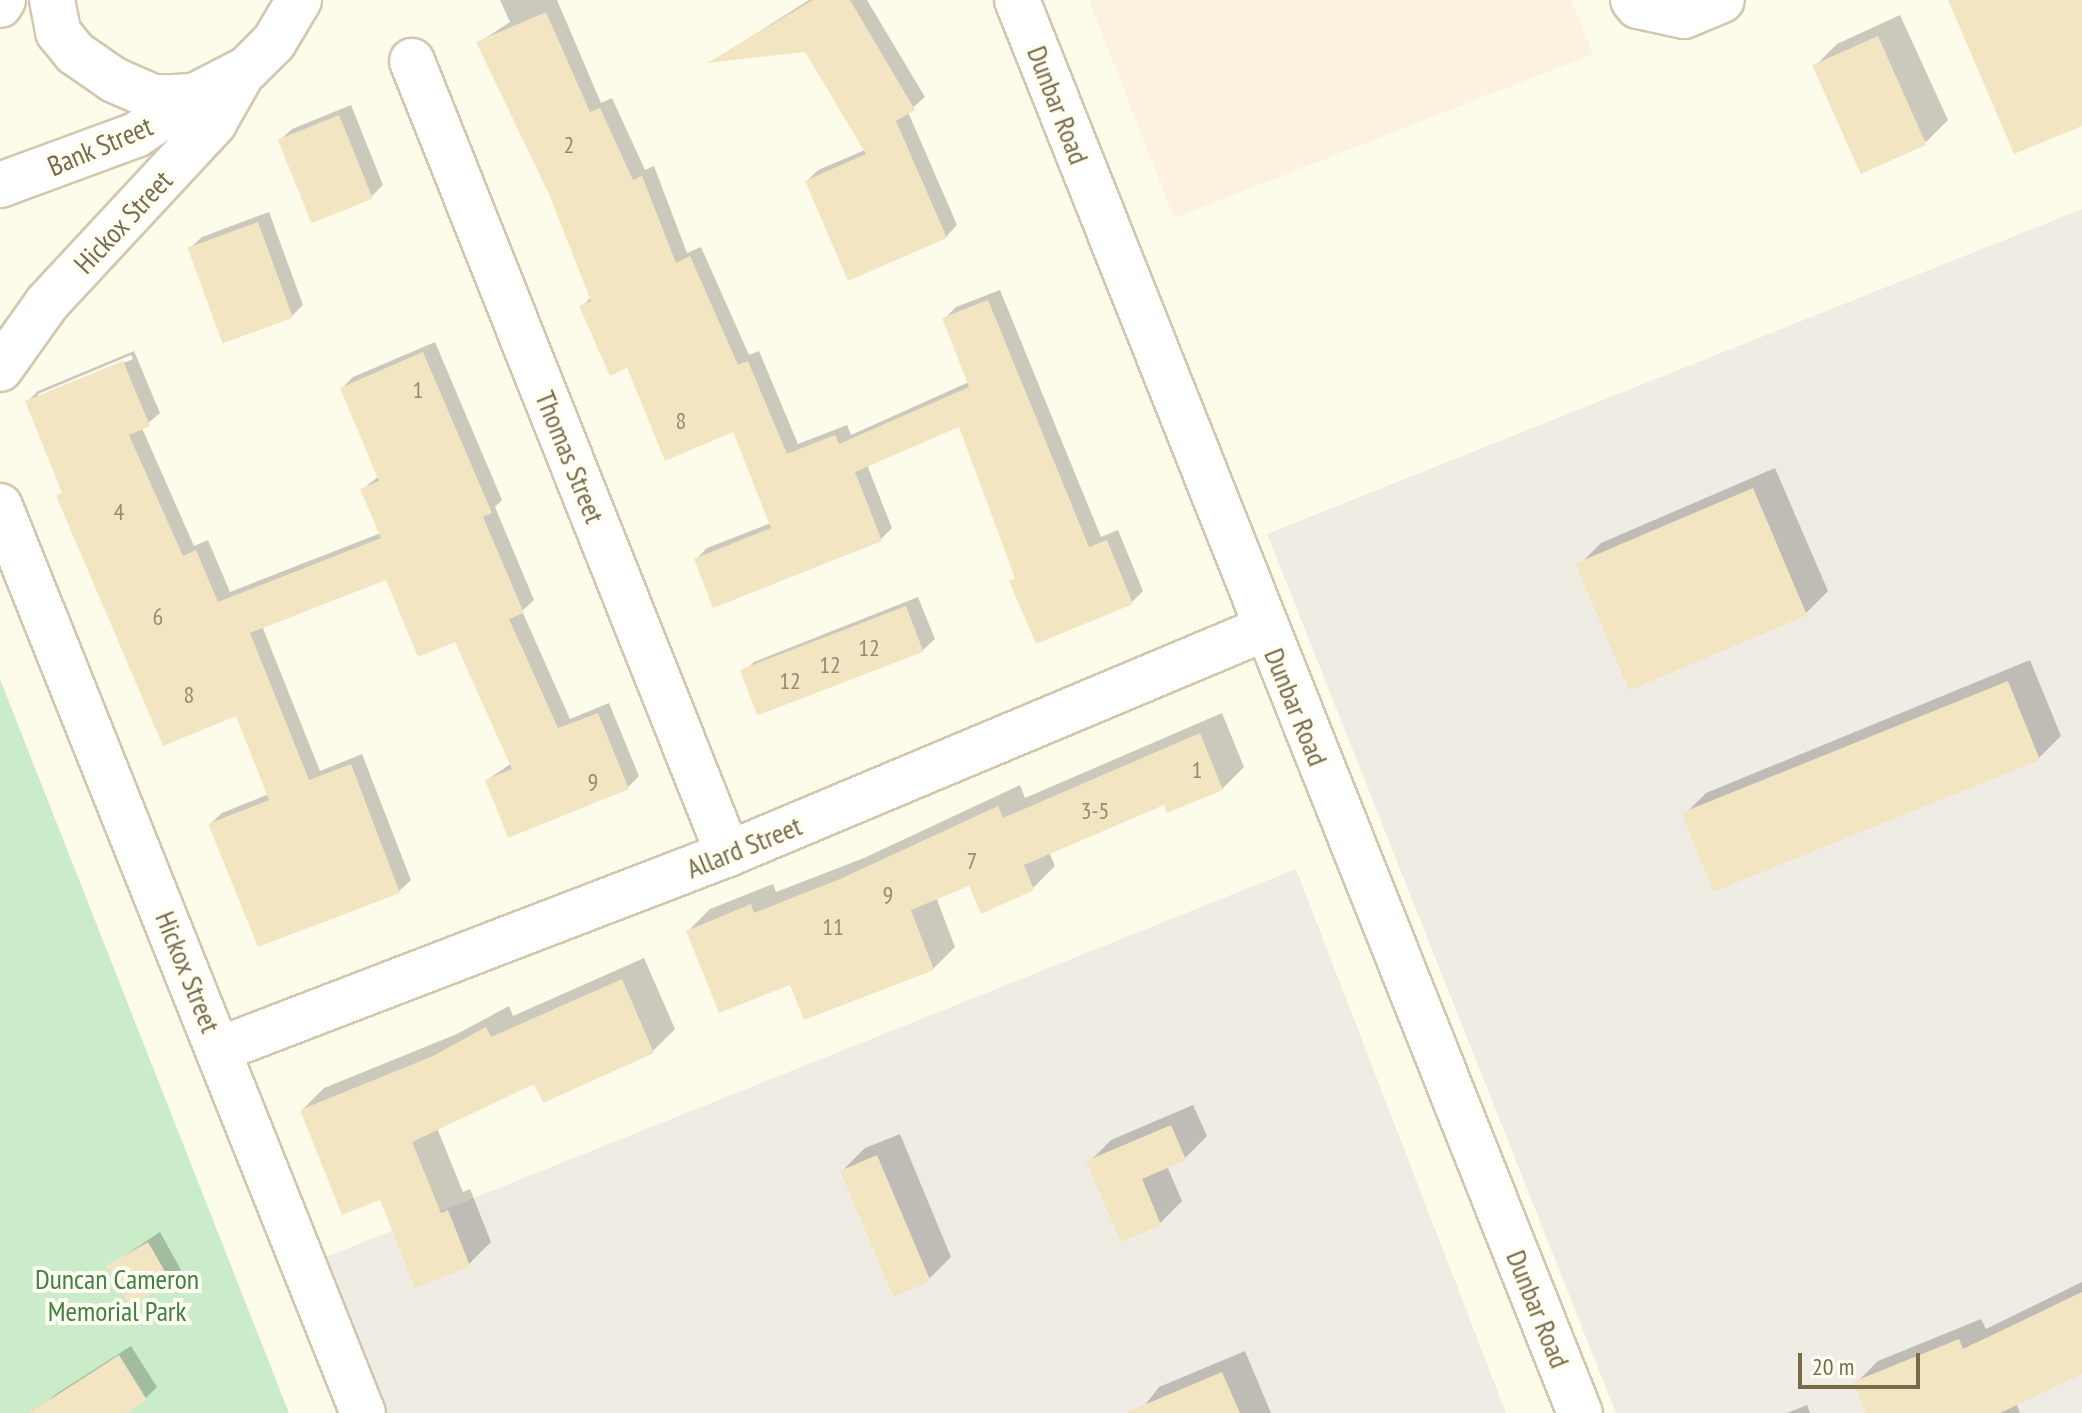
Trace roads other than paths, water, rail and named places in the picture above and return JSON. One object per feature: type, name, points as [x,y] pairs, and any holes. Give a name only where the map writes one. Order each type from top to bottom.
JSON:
[{"type":"street","points":[[52,0],[58,32],[75,53],[114,80],[153,97],[194,96]]},
{"type":"street","points":[[243,72],[274,42],[299,0]]},
{"type":"street","name":"Dunbar Road","points":[[1017,0],[1264,629],[1580,1413]]},
{"type":"street","points":[[1636,3],[1684,16],[1722,0]]},
{"type":"street","name":"Thomas Street","points":[[412,61],[728,854]]},
{"type":"street","name":"Bank Street","points":[[0,185],[136,135],[194,96],[243,72]]},
{"type":"street","name":"Hickox Street","points":[[0,369],[47,303],[214,123],[243,72]]},
{"type":"street","name":"Hickox Street","points":[[0,475],[6,518],[363,1413]]},
{"type":"street","name":"Allard Street","points":[[218,1050],[728,854],[1264,629]]},
{"type":"park label","name":"Duncan Cameron Memorial Park","points":[[117,1295]]}]
